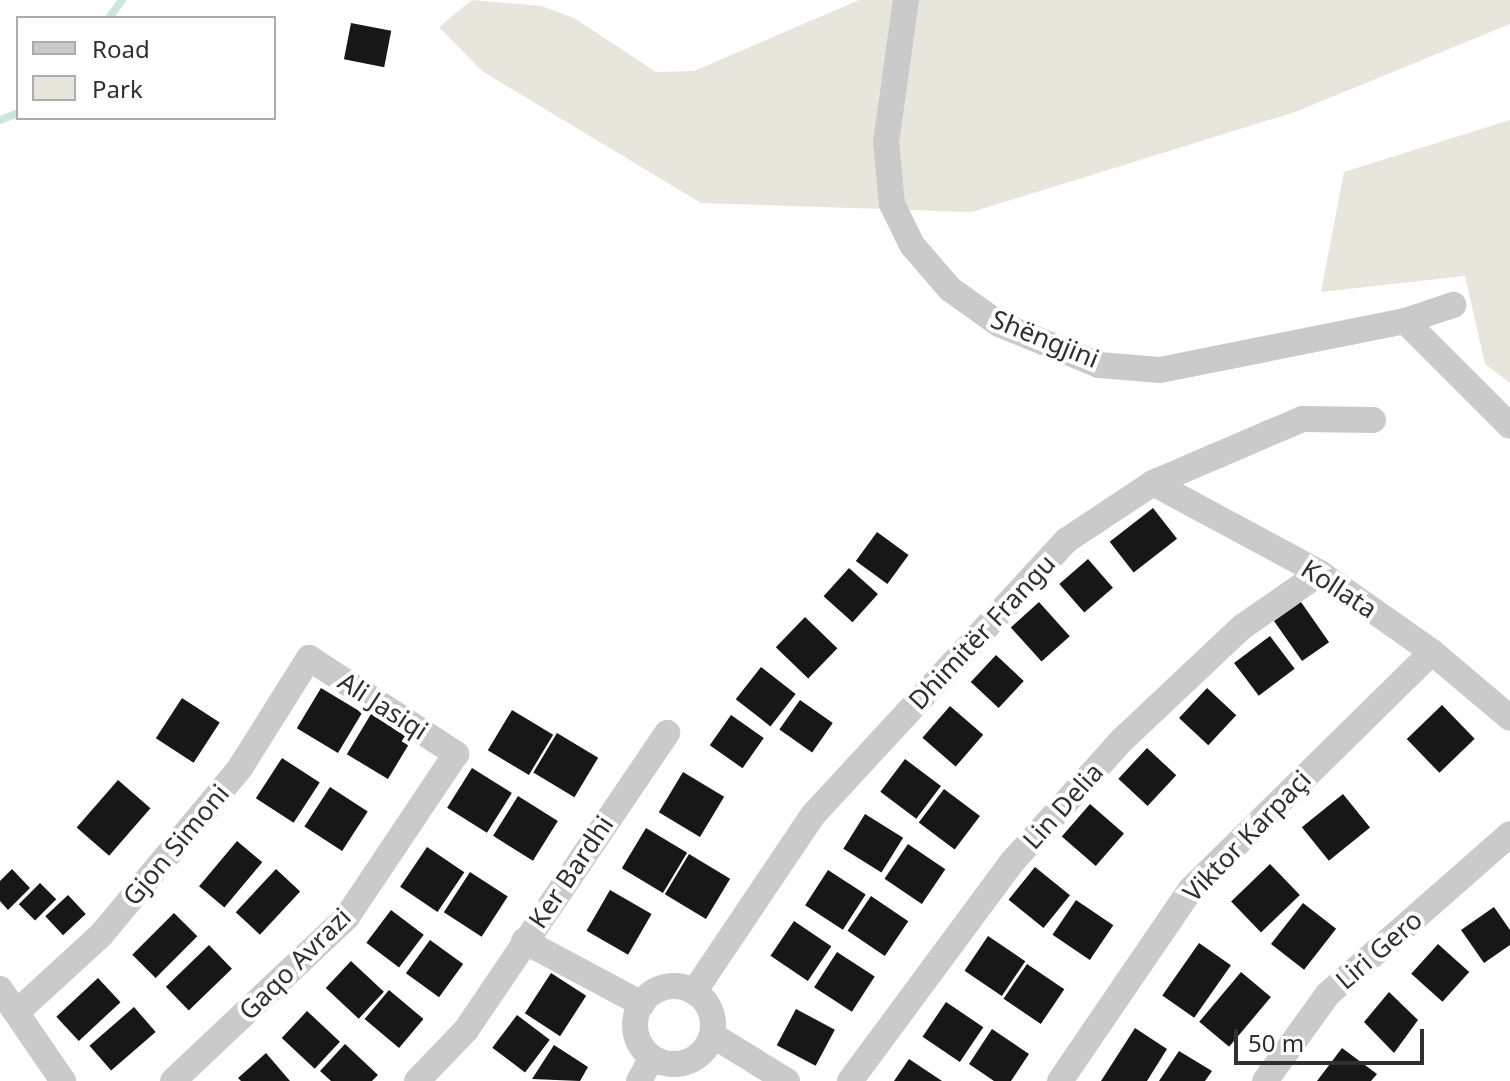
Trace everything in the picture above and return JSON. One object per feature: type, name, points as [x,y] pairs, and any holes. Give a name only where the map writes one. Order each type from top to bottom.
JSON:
[{"type":"street","name":"Shëngjini","points":[[906,0],[888,114],[886,179],[900,225],[912,245],[971,307],[999,324],[1099,365],[1160,370],[1405,321],[1453,305]]},
{"type":"street","points":[[1405,321],[1510,426]]},
{"type":"street","name":"Dhimitër Frangu","points":[[694,992],[813,815],[1067,540],[1153,483],[1302,419],[1373,420]]},
{"type":"street","name":"Kollata","points":[[1153,483],[1320,573],[1432,652],[1510,718]]},
{"type":"street","name":"Lin Delia","points":[[850,1081],[1013,861],[1121,741],[1242,627],[1320,573]]},
{"type":"street","name":"Viktor Karpaçi","points":[[1060,1081],[1191,889],[1432,652]]},
{"type":"street","name":"Ali Jasiqi","points":[[309,658],[456,754]]},
{"type":"street","name":"Gjon Simoni","points":[[18,1011],[101,935],[240,768],[309,658]]},
{"type":"street","name":"Ker Bardhi","points":[[642,1004],[524,941],[667,733]]},
{"type":"street","name":"Gaqo Avrazi","points":[[173,1081],[347,917],[456,754]]},
{"type":"street","name":"Liri Gero","points":[[1265,1081],[1328,994],[1510,834]]},
{"type":"street","points":[[417,1081],[466,1030],[524,941]]},
{"type":"street","points":[[0,989],[18,1011],[63,1081]]},
{"type":"street","points":[[660,989],[694,992],[710,1010],[712,1035],[708,1046],[688,1062],[652,1058],[635,1027],[642,1004],[660,989]]},
{"type":"street","points":[[712,1035],[787,1081]]},
{"type":"street","points":[[639,1081],[652,1058]]},
{"type":"green space","points":[[472,0],[542,6],[574,18],[656,72],[694,71],[859,0],[1510,0],[1510,24],[1295,112],[972,212],[701,203],[482,71],[439,27]]},
{"type":"green space","points":[[1510,120],[1510,383],[1485,364],[1465,276],[1321,292],[1344,172]]},
{"type":"building","points":[[351,23],[391,31],[384,67],[344,59]]},
{"type":"building","points":[[1153,508],[1177,539],[1134,573],[1110,542]]},
{"type":"building","points":[[877,532],[909,555],[887,584],[856,561]]},
{"type":"building","points":[[1088,559],[1113,588],[1084,613],[1059,584]]},
{"type":"building","points":[[849,568],[878,594],[853,622],[824,596]]},
{"type":"building","points":[[1039,602],[1070,636],[1042,662],[1011,627]]},
{"type":"building","points":[[1301,602],[1329,642],[1302,661],[1274,621]]},
{"type":"building","points":[[805,617],[837,648],[808,678],[776,647]]},
{"type":"building","points":[[1270,636],[1295,669],[1259,696],[1234,663]]},
{"type":"building","points":[[996,655],[1024,681],[999,708],[971,682]]},
{"type":"building","points":[[761,667],[796,694],[770,726],[736,699]]},
{"type":"building","points":[[321,688],[362,713],[338,753],[297,728]]},
{"type":"building","points":[[1207,688],[1236,715],[1208,745],[1179,718]]},
{"type":"building","points":[[182,698],[220,723],[194,763],[156,738]]},
{"type":"building","points":[[800,700],[833,723],[812,752],[779,729]]},
{"type":"building","points":[[1442,705],[1475,739],[1439,773],[1407,739]]},
{"type":"building","points":[[950,706],[983,735],[956,767],[922,738]]},
{"type":"building","points":[[512,710],[553,735],[529,775],[488,750]]},
{"type":"building","points":[[371,714],[412,739],[388,779],[347,754]]},
{"type":"building","points":[[731,715],[764,738],[743,768],[710,745]]},
{"type":"building","points":[[557,733],[598,758],[574,797],[533,772]]},
{"type":"building","points":[[1147,748],[1176,775],[1148,806],[1118,779]]},
{"type":"building","points":[[282,758],[320,783],[294,823],[256,798]]},
{"type":"building","points":[[905,759],[941,786],[916,819],[880,792]]},
{"type":"building","points":[[472,768],[512,793],[487,833],[447,808]]},
{"type":"building","points":[[683,772],[724,797],[700,837],[659,812]]},
{"type":"building","points":[[118,780],[150,808],[109,856],[77,828]]},
{"type":"building","points":[[330,787],[368,812],[342,851],[304,826]]},
{"type":"building","points":[[944,789],[980,816],[955,850],[919,823]]},
{"type":"building","points":[[1343,794],[1370,827],[1329,861],[1302,827]]},
{"type":"building","points":[[518,796],[558,821],[533,861],[493,836]]},
{"type":"building","points":[[1090,804],[1124,834],[1096,866],[1062,836]]},
{"type":"building","points":[[865,814],[903,838],[881,873],[843,849]]},
{"type":"building","points":[[646,828],[687,853],[663,893],[622,868]]},
{"type":"building","points":[[237,841],[262,862],[224,907],[199,886]]},
{"type":"building","points":[[908,844],[945,869],[922,904],[885,879]]},
{"type":"building","points":[[427,847],[464,872],[437,912],[400,887]]},
{"type":"building","points":[[689,854],[730,879],[706,919],[665,894]]},
{"type":"building","points":[[1270,864],[1300,895],[1261,932],[1231,902]]},
{"type":"building","points":[[1035,867],[1070,895],[1044,928],[1009,900]]},
{"type":"building","points":[[12,869],[30,888],[8,910],[0,901],[0,881]]},
{"type":"building","points":[[276,869],[300,892],[260,935],[236,912]]},
{"type":"building","points":[[828,870],[866,895],[843,930],[805,905]]},
{"type":"building","points":[[470,872],[508,897],[482,937],[444,912]]},
{"type":"building","points":[[40,883],[56,899],[35,920],[19,904]]},
{"type":"building","points":[[610,890],[652,914],[628,955],[586,931]]},
{"type":"building","points":[[68,895],[86,914],[63,935],[45,916]]},
{"type":"building","points":[[871,896],[908,921],[885,956],[848,931]]},
{"type":"building","points":[[1076,900],[1113,925],[1090,960],[1053,935]]},
{"type":"building","points":[[1303,903],[1336,929],[1304,970],[1271,944]]},
{"type":"building","points":[[1494,907],[1510,930],[1510,945],[1484,963],[1461,930]]},
{"type":"building","points":[[391,910],[424,935],[399,967],[366,943]]},
{"type":"building","points":[[174,913],[197,936],[156,978],[132,955]]},
{"type":"building","points":[[794,921],[831,946],[808,981],[771,956]]},
{"type":"building","points":[[988,936],[1025,961],[1002,996],[965,971]]},
{"type":"building","points":[[430,940],[463,964],[439,997],[406,973]]},
{"type":"building","points":[[1199,943],[1231,965],[1194,1018],[1162,995]]},
{"type":"building","points":[[1438,944],[1469,972],[1442,1002],[1411,974]]},
{"type":"building","points":[[209,945],[232,969],[189,1010],[166,987]]},
{"type":"building","points":[[837,952],[875,977],[852,1012],[814,987]]},
{"type":"building","points":[[351,961],[384,992],[359,1019],[326,988]]},
{"type":"building","points":[[1027,964],[1064,989],[1041,1024],[1004,999]]},
{"type":"building","points":[[1241,972],[1271,997],[1229,1047],[1199,1022]]},
{"type":"building","points":[[551,973],[586,996],[560,1036],[525,1013]]},
{"type":"building","points":[[98,978],[121,1002],[79,1041],[56,1017]]},
{"type":"building","points":[[389,990],[423,1019],[399,1048],[365,1019]]},
{"type":"building","points":[[1389,992],[1418,1020],[1394,1053],[1364,1022]]},
{"type":"building","points":[[946,1002],[983,1027],[960,1062],[923,1037]]},
{"type":"building","points":[[134,1007],[156,1032],[111,1071],[89,1046]]},
{"type":"building","points":[[796,1009],[835,1030],[816,1066],[777,1045]]},
{"type":"building","points":[[307,1011],[340,1042],[315,1069],[282,1038]]},
{"type":"building","points":[[517,1015],[550,1040],[525,1072],[492,1048]]},
{"type":"building","points":[[1135,1028],[1167,1049],[1147,1081],[1101,1081]]},
{"type":"building","points":[[992,1029],[1029,1054],[1011,1081],[994,1081],[969,1064]]},
{"type":"building","points":[[345,1044],[378,1075],[372,1081],[331,1081],[320,1071]]},
{"type":"building","points":[[554,1045],[588,1067],[580,1081],[532,1079]]},
{"type":"building","points":[[1342,1048],[1377,1074],[1371,1081],[1317,1081]]},
{"type":"building","points":[[1179,1051],[1212,1071],[1205,1081],[1159,1081]]},
{"type":"building","points":[[266,1053],[290,1081],[241,1081],[238,1078]]},
{"type":"building","points":[[909,1059],[942,1081],[894,1081]]},
{"type":"waterway","points":[[110,16],[122,0]]},
{"type":"waterway","points":[[0,120],[16,114]]}]
